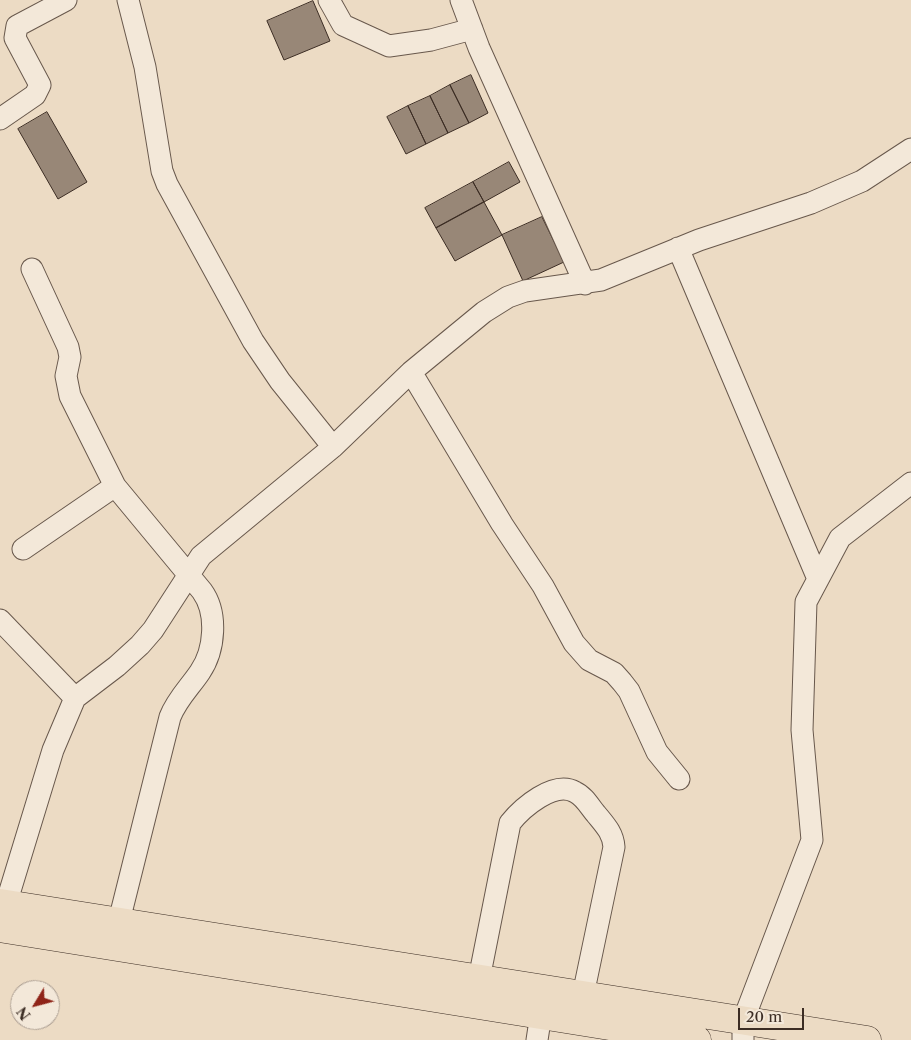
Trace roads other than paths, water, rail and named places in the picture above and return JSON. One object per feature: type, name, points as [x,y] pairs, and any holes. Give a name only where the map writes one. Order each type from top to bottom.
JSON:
[{"type":"highway","points":[[2,911],[119,921],[582,995],[743,1031],[867,1040]]},
{"type":"highway","points":[[2,911],[541,1014],[697,1040]]},
{"type":"street","points":[[0,119],[34,94],[40,85],[16,38],[17,26],[66,0]]},
{"type":"street","points":[[128,0],[145,67],[162,171],[167,184],[253,341],[280,381],[333,447]]},
{"type":"street","points":[[329,0],[343,25],[389,46],[431,40],[472,30]]},
{"type":"street","points":[[461,0],[472,30],[585,284]]},
{"type":"street","points":[[2,911],[53,750],[75,698],[117,666],[140,645],[153,630],[201,556],[333,447],[411,372],[484,312],[508,297],[525,291],[560,285],[585,284],[601,280],[678,248],[811,202],[862,181],[911,150]]},
{"type":"street","points":[[678,248],[818,579]]},
{"type":"street","points":[[32,270],[68,347],[70,357],[66,376],[70,396],[115,486],[208,599],[213,630],[211,646],[202,670],[182,694],[170,717],[119,921]]},
{"type":"street","points":[[411,372],[502,524],[547,594],[574,643],[589,660],[614,673],[629,691],[657,752],[679,779]]},
{"type":"street","points":[[743,1031],[812,840],[802,730],[806,602],[840,538],[911,483]]},
{"type":"street","points":[[23,549],[115,486]]},
{"type":"street","points":[[0,620],[75,698]]},
{"type":"street","points":[[479,979],[510,823],[516,815],[552,790],[566,789],[576,792],[609,829],[614,847],[582,995]]},
{"type":"street","points":[[537,1040],[541,1014]]}]
